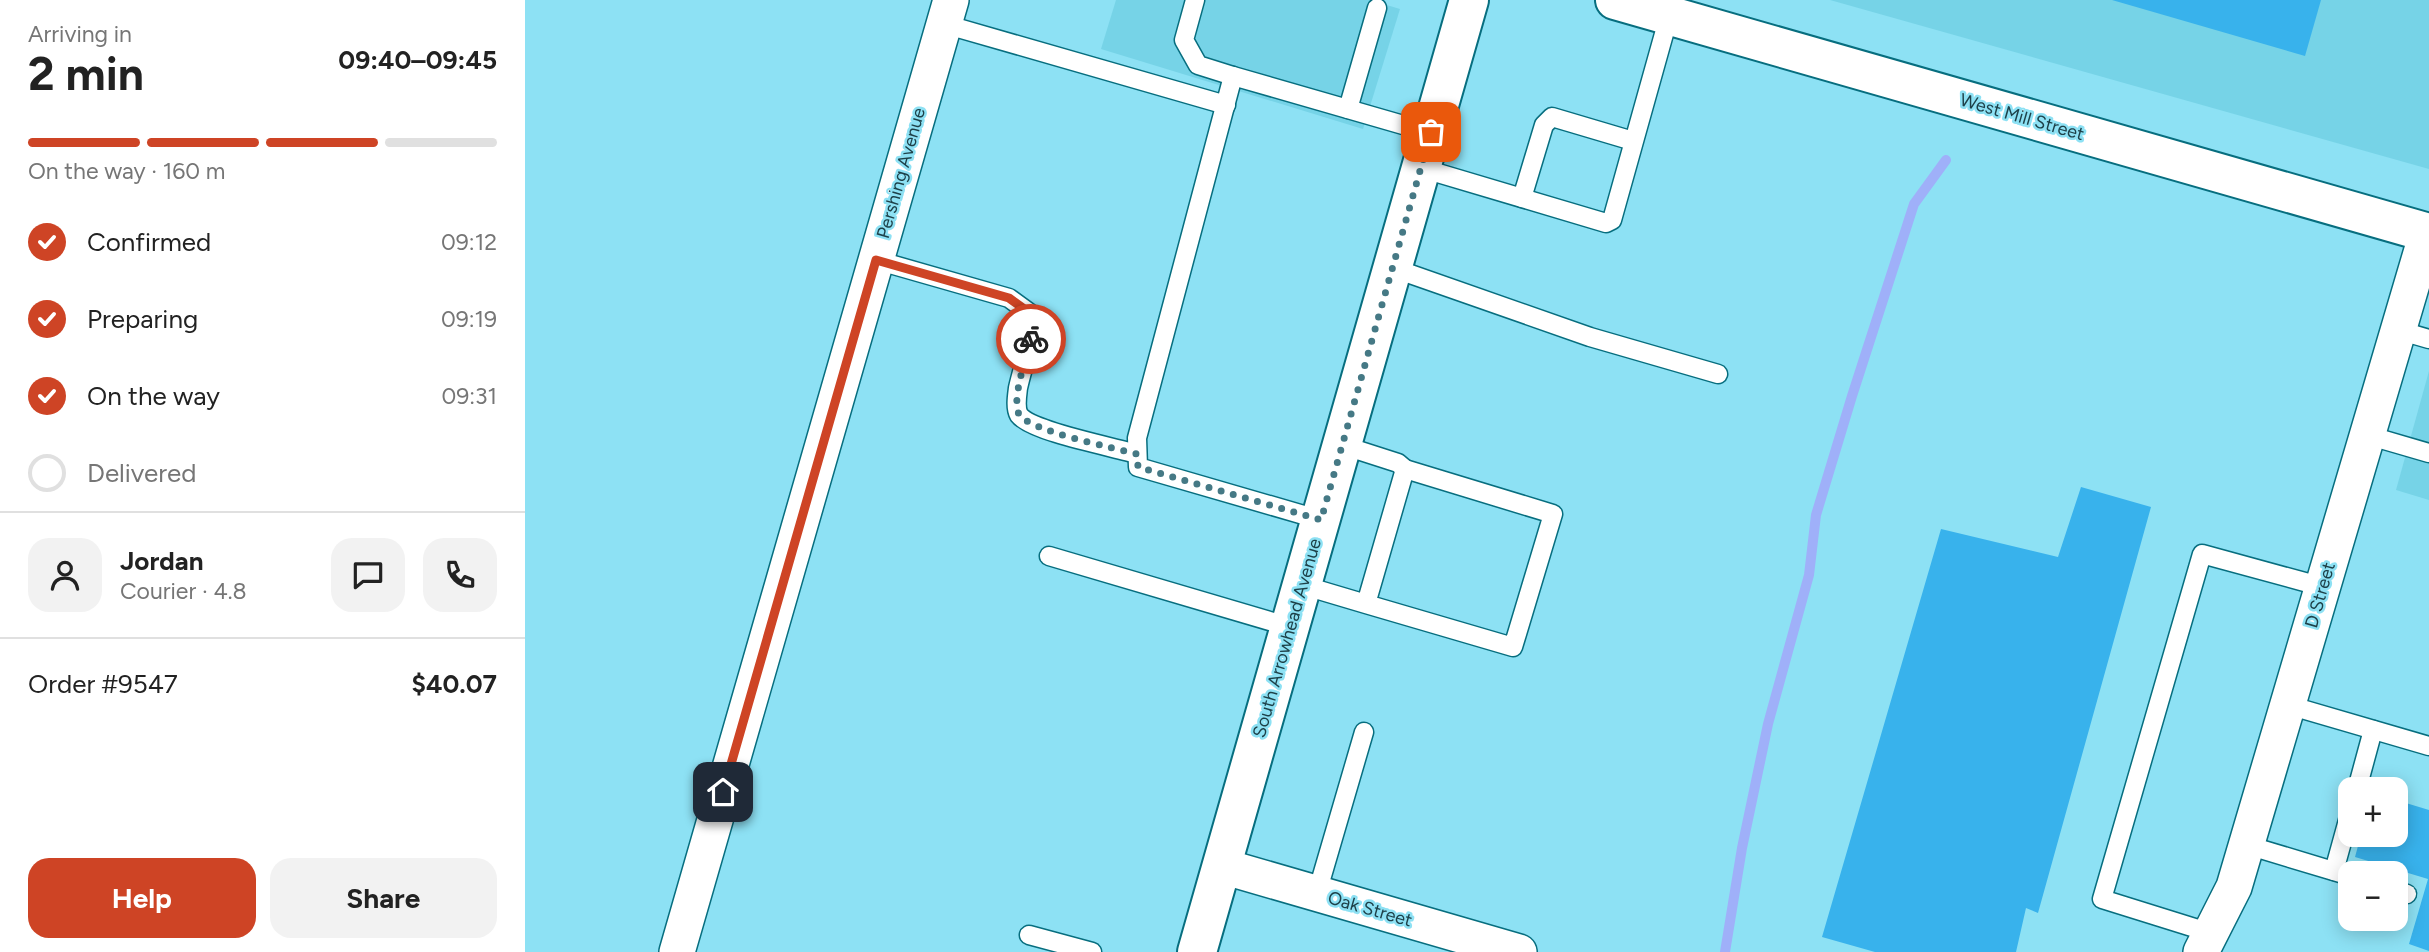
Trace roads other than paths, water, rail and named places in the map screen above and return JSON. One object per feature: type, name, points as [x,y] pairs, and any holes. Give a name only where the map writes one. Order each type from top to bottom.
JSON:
[{"type":"main road","name":"South Arrowhead Avenue","points":[[1197,952],[1469,0]]},
{"type":"main road","name":"West Mill Street","points":[[1615,0],[2428,233]]},
{"type":"street","name":"Pershing Avenue","points":[[677,952],[948,12]]},
{"type":"street","name":"D Street","points":[[2206,942],[2234,887],[2367,435],[2414,335],[2428,233]]},
{"type":"street","name":"Oak Street","points":[[1222,866],[1519,952]]},
{"type":"lane","points":[[1195,0],[1184,40],[1198,65],[1431,132]]},
{"type":"lane","points":[[1349,109],[1377,8]]},
{"type":"lane","points":[[948,12],[1226,105]]},
{"type":"lane","points":[[1421,168],[1606,223],[1612,220],[1669,16]]},
{"type":"lane","points":[[1233,76],[1137,438],[1138,467],[1321,520]]},
{"type":"lane","points":[[1522,198],[1544,125],[1552,117],[1633,141]]},
{"type":"lane","points":[[876,260],[1009,298],[1031,314],[1032,334],[1018,390],[1019,414],[1034,426],[1137,454]]},
{"type":"lane","points":[[1393,268],[1590,337],[1718,374]]},
{"type":"lane","points":[[2367,435],[2429,453]]},
{"type":"lane","points":[[1302,585],[1513,647],[1553,514],[1405,469],[1398,463],[1342,445]]},
{"type":"lane","points":[[1366,604],[1405,469]]},
{"type":"lane","points":[[2206,942],[2102,899],[2202,554],[2323,587]]},
{"type":"lane","points":[[1049,556],[1290,627]]},
{"type":"lane","points":[[2288,705],[2429,746]]},
{"type":"lane","points":[[2360,777],[2373,730]]},
{"type":"lane","points":[[1317,893],[1364,732]]},
{"type":"lane","points":[[2247,845],[2338,873]]},
{"type":"lane","points":[[1029,935],[1092,952]]},
{"type":"waterway","points":[[1725,952],[1742,848],[1768,724],[1809,575],[1816,515],[1914,204],[1946,160]]}]
